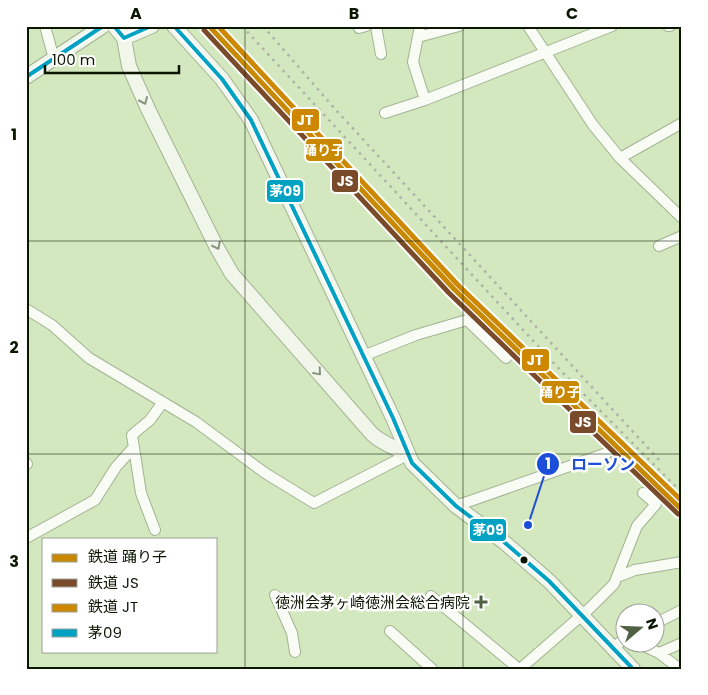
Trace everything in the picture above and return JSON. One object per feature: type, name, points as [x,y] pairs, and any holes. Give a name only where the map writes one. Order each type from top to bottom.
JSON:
[{"type":"street","points":[[45,26],[54,58]]},
{"type":"street","points":[[26,77],[104,26]]},
{"type":"street","points":[[114,26],[124,38],[129,66],[148,109],[216,246],[232,274],[372,434],[388,446],[397,448],[407,455]]},
{"type":"street","points":[[124,38],[152,26]]},
{"type":"street","points":[[174,26],[222,79],[251,120],[393,418],[412,463],[456,506],[527,562],[582,615],[632,669]]},
{"type":"street","points":[[358,26],[358,28],[366,26]]},
{"type":"street","points":[[376,26],[381,54]]},
{"type":"street","points":[[420,26],[413,62],[425,100]]},
{"type":"street","points":[[418,37],[459,26]]},
{"type":"street","points":[[528,26],[593,125],[620,158],[682,218]]},
{"type":"street","points":[[385,113],[425,100],[612,26]]},
{"type":"street","points":[[620,158],[682,123]]},
{"type":"street","points":[[658,246],[682,236]]},
{"type":"street","points":[[26,309],[52,325],[89,358],[196,422],[266,473],[314,503],[407,455]]},
{"type":"street","points":[[363,356],[416,335],[467,320],[506,358]]},
{"type":"street","points":[[155,530],[140,494],[132,435],[150,420],[163,402]]},
{"type":"street","points":[[26,538],[95,500],[116,467],[133,448]]},
{"type":"street","points":[[456,506],[607,453]]},
{"type":"street","points":[[431,596],[519,669],[582,615],[614,584],[637,526],[656,504],[643,493]]},
{"type":"street","points":[[617,577],[635,570],[682,562]]},
{"type":"street","points":[[275,595],[292,633],[295,652]]},
{"type":"street","points":[[666,618],[682,610]]},
{"type":"street","points":[[390,631],[432,669]]},
{"type":"street","points":[[680,669],[659,653],[682,643]]},
{"type":"street","points":[[612,648],[616,646]]},
{"type":"railway","points":[[242,26],[562,372],[682,493]]},
{"type":"railway","points":[[263,26],[335,109],[661,462]]},
{"type":"rail line","name":"踊り子","points":[[209,26],[454,289],[682,510]]},
{"type":"rail line","name":"JT","points":[[218,26],[458,285],[682,501]]},
{"type":"rail line","name":"JS","points":[[204,30],[449,293],[678,514]]},
{"type":"transit line","name":"茅09","points":[[26,77],[103,26]]},
{"type":"transit line","name":"茅09","points":[[114,26],[124,38],[151,26]]},
{"type":"transit line","name":"茅09","points":[[174,26],[222,79],[251,120],[393,418],[412,463],[456,506],[504,542],[549,581],[633,669]]},
{"type":"place","name":"ローソン","points":[[528,525]]},
{"type":"place","name":"徳洲会茅ヶ崎徳洲会総合病院","points":[[481,602]]}]
